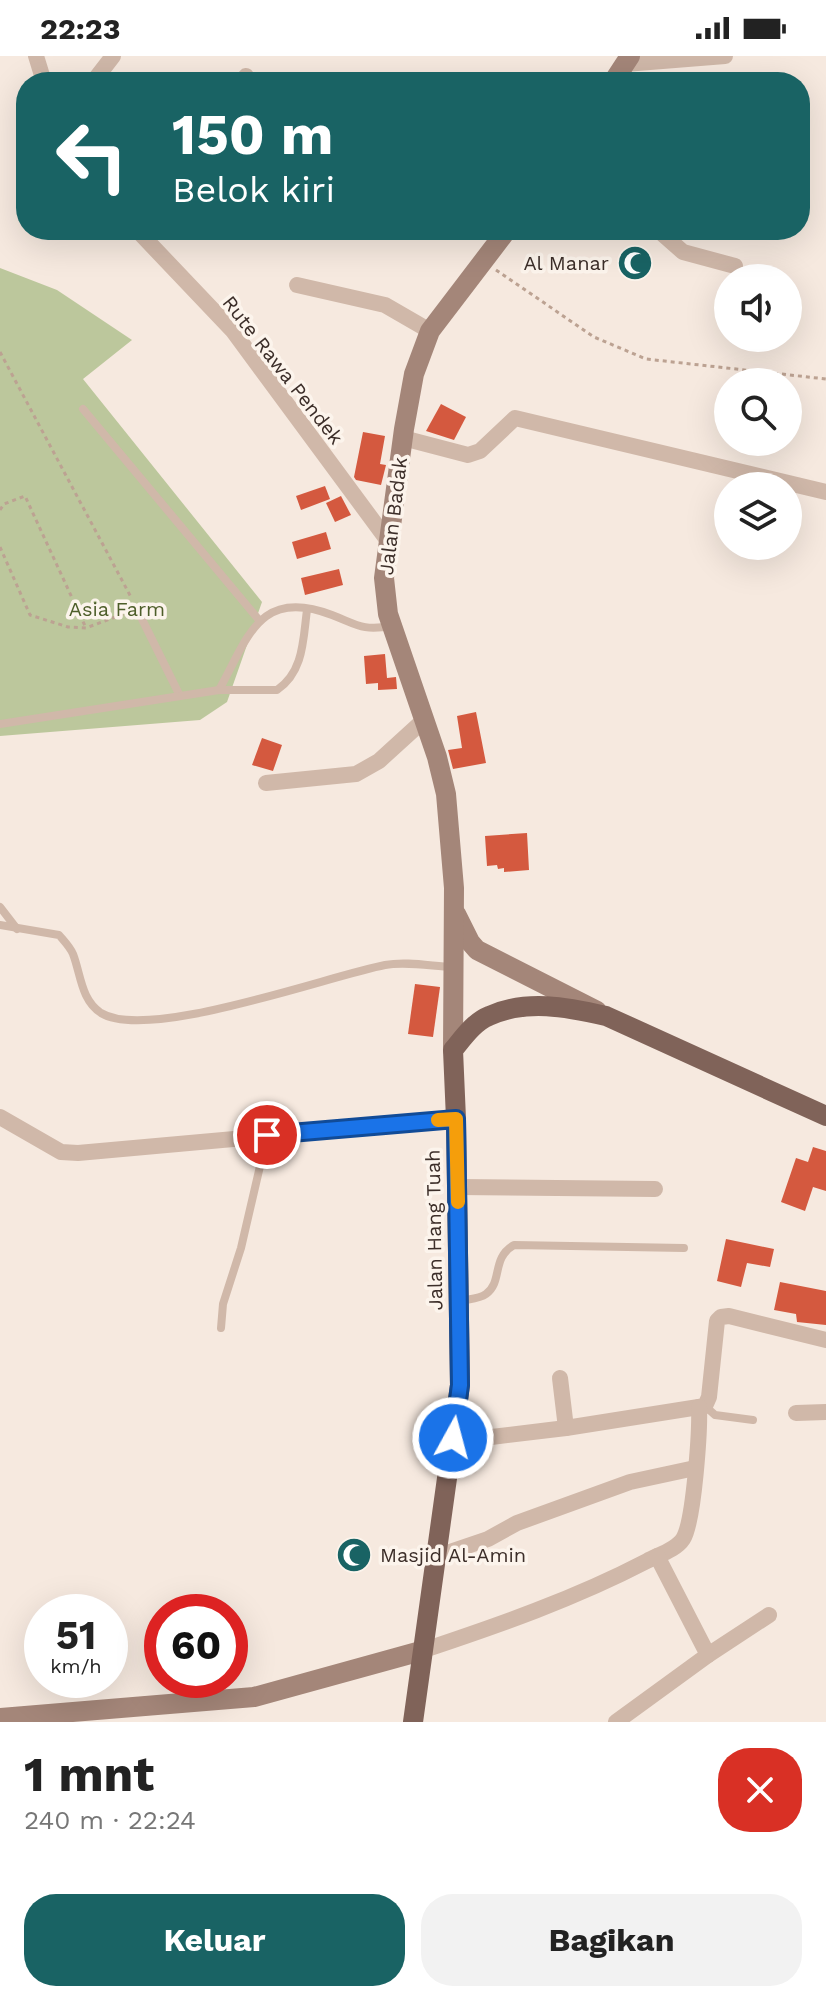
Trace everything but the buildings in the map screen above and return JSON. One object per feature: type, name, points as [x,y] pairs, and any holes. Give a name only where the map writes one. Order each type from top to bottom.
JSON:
[{"type":"main road","points":[[453,1050],[470,1030],[488,1016],[530,1005],[567,1007],[606,1016],[826,1116]]},
{"type":"main road","name":"Jalan Hang Tuah","points":[[413,1722],[460,1385],[453,1050]]},
{"type":"street","points":[[101,72],[113,56]]},
{"type":"street","points":[[627,60],[725,56]]},
{"type":"street","name":"Rute Rawa Pendek","points":[[147,240],[233,331],[388,541]]},
{"type":"street","name":"Jalan Badak","points":[[453,1050],[455,910],[446,794],[388,614],[384,578],[414,374],[430,331],[499,240]]},
{"type":"street","points":[[669,240],[683,252],[728,264]]},
{"type":"street","points":[[297,285],[385,305],[430,331]]},
{"type":"street","points":[[403,438],[468,455],[480,451],[515,418],[826,492]]},
{"type":"street","points":[[266,783],[356,774],[379,761],[424,720]]},
{"type":"street","points":[[455,910],[477,950],[606,1016]]},
{"type":"street","points":[[0,1117],[61,1152],[78,1153],[456,1119]]},
{"type":"street","points":[[458,1187],[655,1189]]},
{"type":"street","points":[[0,1718],[77,1716],[254,1697],[421,1651],[522,1618],[578,1595],[657,1556],[684,1537],[702,1406],[709,1397],[717,1321],[729,1316],[826,1340]]},
{"type":"street","points":[[560,1378],[566,1428]]},
{"type":"street","points":[[453,1438],[475,1439],[566,1428],[702,1406]]},
{"type":"street","points":[[796,1413],[826,1412]]},
{"type":"street","points":[[435,1557],[630,1482],[695,1468]]},
{"type":"street","points":[[657,1556],[708,1655]]},
{"type":"street","points":[[616,1722],[769,1615]]},
{"type":"lane","points":[[83,409],[259,620]]},
{"type":"lane","points":[[219,690],[259,620],[273,609],[287,607],[330,614],[371,630],[392,626]]},
{"type":"lane","points":[[137,609],[180,696]]},
{"type":"lane","points":[[0,724],[219,690],[277,690],[285,685],[299,664],[307,610]]},
{"type":"lane","points":[[0,907],[17,929]]},
{"type":"lane","points":[[0,925],[59,935],[72,950],[88,1002],[101,1013],[120,1021],[259,1001],[388,965],[453,967]]},
{"type":"lane","points":[[221,1328],[223,1304],[241,1248],[267,1135]]},
{"type":"lane","points":[[460,1301],[484,1296],[493,1288],[500,1258],[514,1245],[684,1248]]},
{"type":"lane","points":[[702,1406],[715,1415],[753,1420]]},
{"type":"path","points":[[483,261],[594,337],[646,359],[826,379]]},
{"type":"path","points":[[0,352],[137,609],[86,628],[68,627],[30,615],[0,547]]},
{"type":"path","points":[[0,510],[4,504],[25,496],[86,628]]},
{"type":"green space","name":"Asia Farm","points":[[0,268],[57,290],[132,340],[83,379],[262,602],[227,702],[200,720],[0,736]]},
{"type":"slow traffic","points":[[438,1120],[456,1119],[458,1202]]},
{"type":"place","name":"Al Manar","points":[[635,263]]},
{"type":"place","name":"Masjid Al-Amin","points":[[354,1555]]},
{"type":"route","points":[[267,1135],[456,1119],[460,1385],[453,1438]]}]
